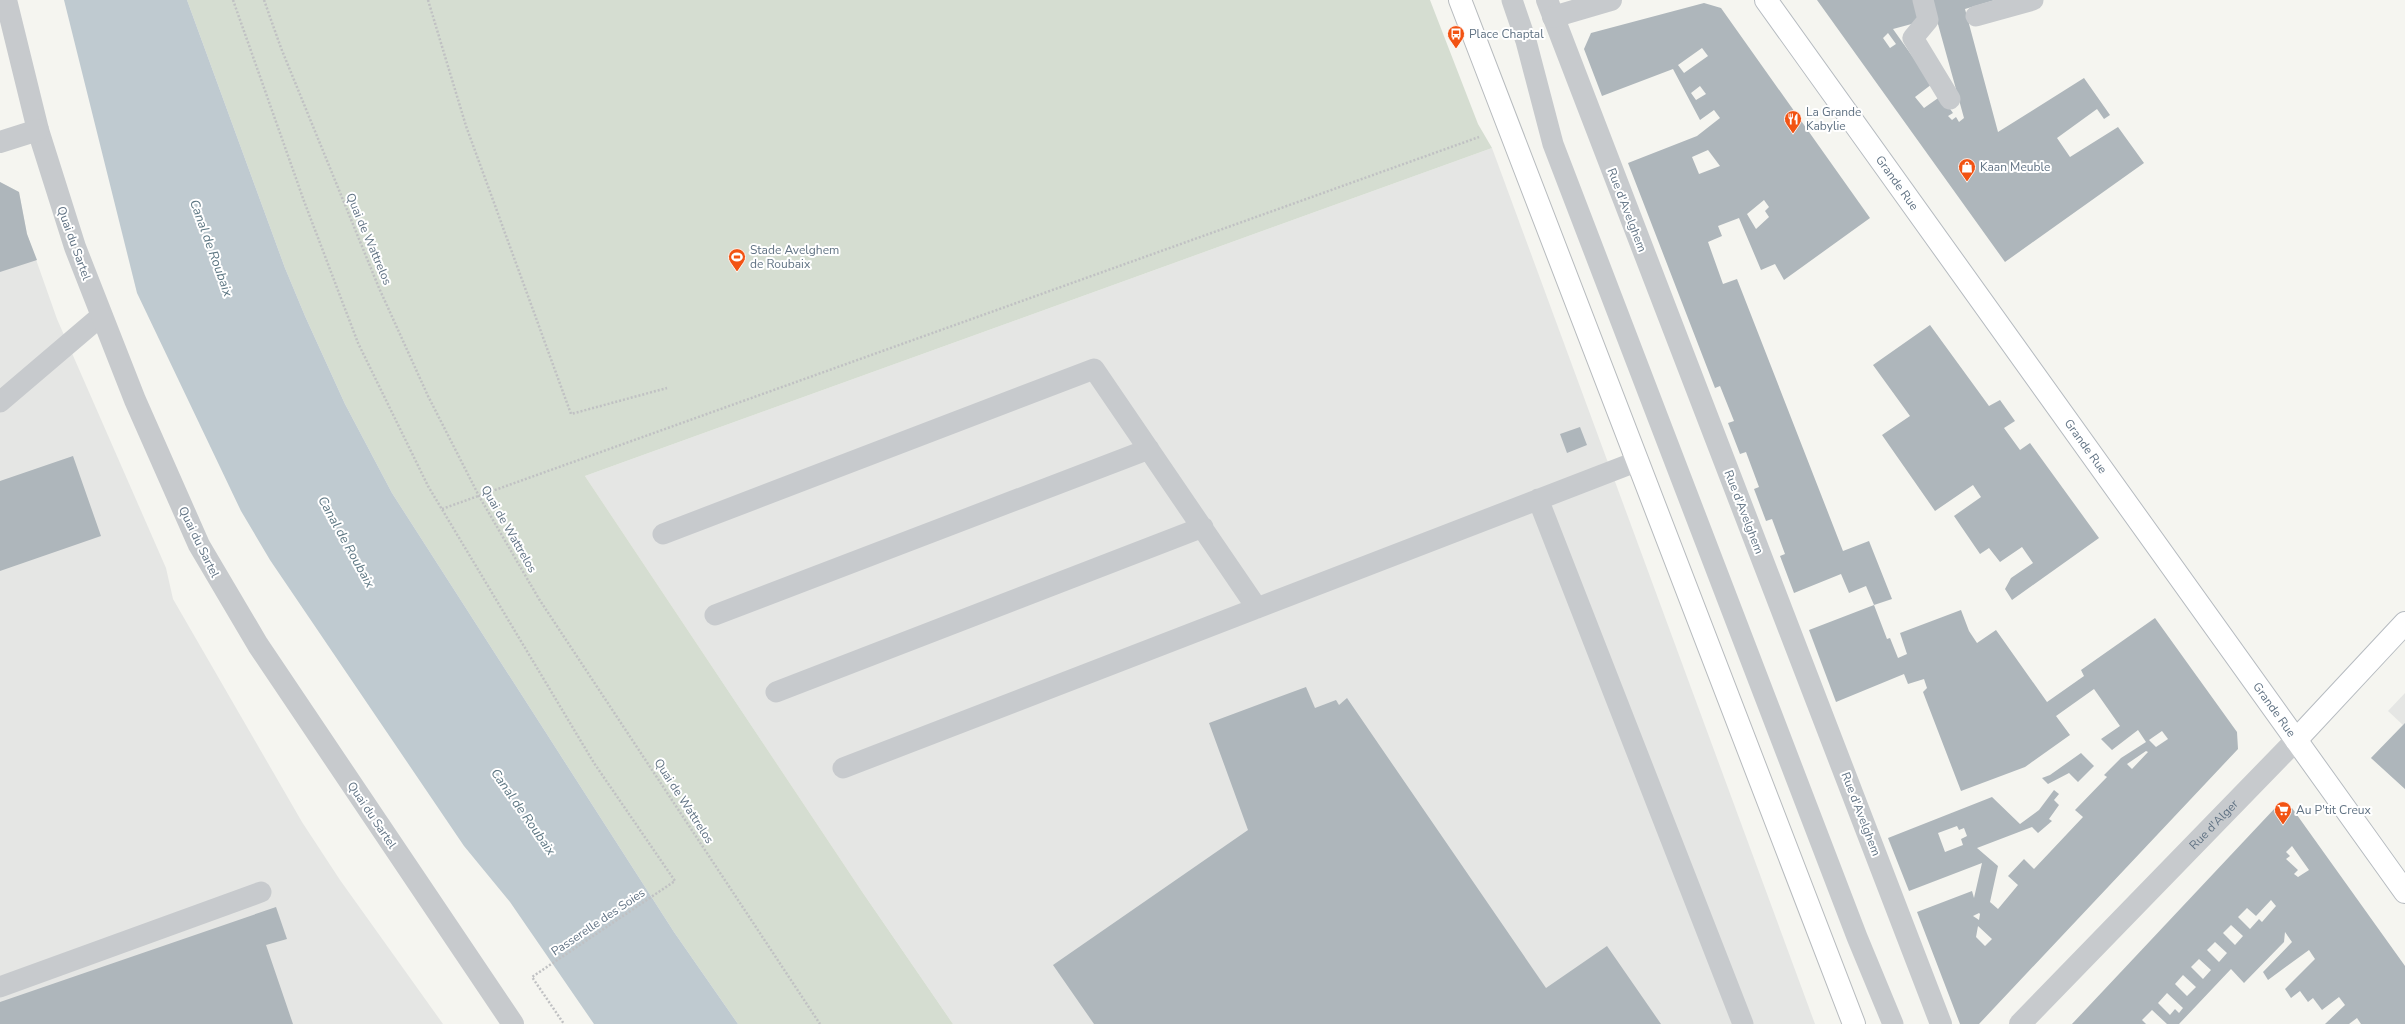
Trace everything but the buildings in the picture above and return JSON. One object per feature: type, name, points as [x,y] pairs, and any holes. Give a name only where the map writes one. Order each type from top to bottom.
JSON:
[{"type":"street","name":"Quai du Sartel","points":[[6,0],[38,130],[61,207],[101,316],[181,507],[218,580],[258,645],[513,1024]]},
{"type":"street","points":[[1460,0],[1854,1024]]},
{"type":"street","points":[[1550,8],[1611,0]]},
{"type":"street","name":"Grande Rue","points":[[1766,0],[2405,892]]},
{"type":"street","name":"Rue d'Avelghem","points":[[1550,8],[1941,1024]]},
{"type":"street","points":[[0,142],[38,130]]},
{"type":"street","name":"Rue d'Alger","points":[[2020,1024],[2296,740],[2405,622]]},
{"type":"lane","points":[[1512,0],[1526,41],[1553,144],[1857,937],[1893,1024]]},
{"type":"lane","points":[[1923,0],[1928,20],[1913,38],[1950,99]]},
{"type":"lane","points":[[1976,16],[2033,0]]},
{"type":"lane","points":[[0,402],[101,316]]},
{"type":"lane","points":[[663,534],[1094,369],[1257,608]]},
{"type":"lane","points":[[715,615],[1149,449]]},
{"type":"lane","points":[[843,768],[1638,461]]},
{"type":"lane","points":[[1538,500],[1743,1024]]},
{"type":"lane","points":[[776,692],[1203,528]]},
{"type":"lane","points":[[0,987],[261,892]]},
{"type":"path","points":[[233,0],[304,201],[358,343],[428,486],[442,509],[1508,127]]},
{"type":"path","name":"Quai de Wattrelos","points":[[264,0],[281,48],[379,288],[428,396],[479,496],[539,599],[820,1024]]},
{"type":"path","points":[[428,0],[466,126],[571,414],[667,388]]},
{"type":"path","name":"Passerelle des Soies","points":[[442,509],[594,763],[674,881],[532,978],[564,1024]]},
{"type":"shaded area","points":[[187,0],[1430,0],[1478,124],[1492,148],[585,476],[863,893],[953,1024],[738,1024],[674,932],[392,493],[345,404],[285,268]]},
{"type":"shaded area","points":[[1492,148],[1815,1024],[953,1024],[863,893],[585,476]]},
{"type":"shaded area","points":[[0,182],[19,192],[27,234],[57,319],[166,568],[173,599],[302,822],[340,880],[443,1024],[0,1024]]},
{"type":"shaded area","points":[[2405,693],[2405,789],[2371,758],[2403,725],[2388,711]]},
{"type":"water","name":"Canal de Roubaix","points":[[64,0],[187,0],[285,268],[345,404],[392,493],[674,932],[738,1024],[594,1024],[510,902],[464,846],[270,560],[241,511],[137,293]]},
{"type":"place","name":"Place Chaptal","points":[[1456,49]]},
{"type":"place","name":"La Grande Kabylie","points":[[1793,134]]},
{"type":"place","name":"Kaan Meuble","points":[[1967,182]]},
{"type":"place","name":"Stade Avelghem de Roubaix","points":[[737,272]]},
{"type":"place","name":"Au P'tit Creux","points":[[2283,825]]}]
